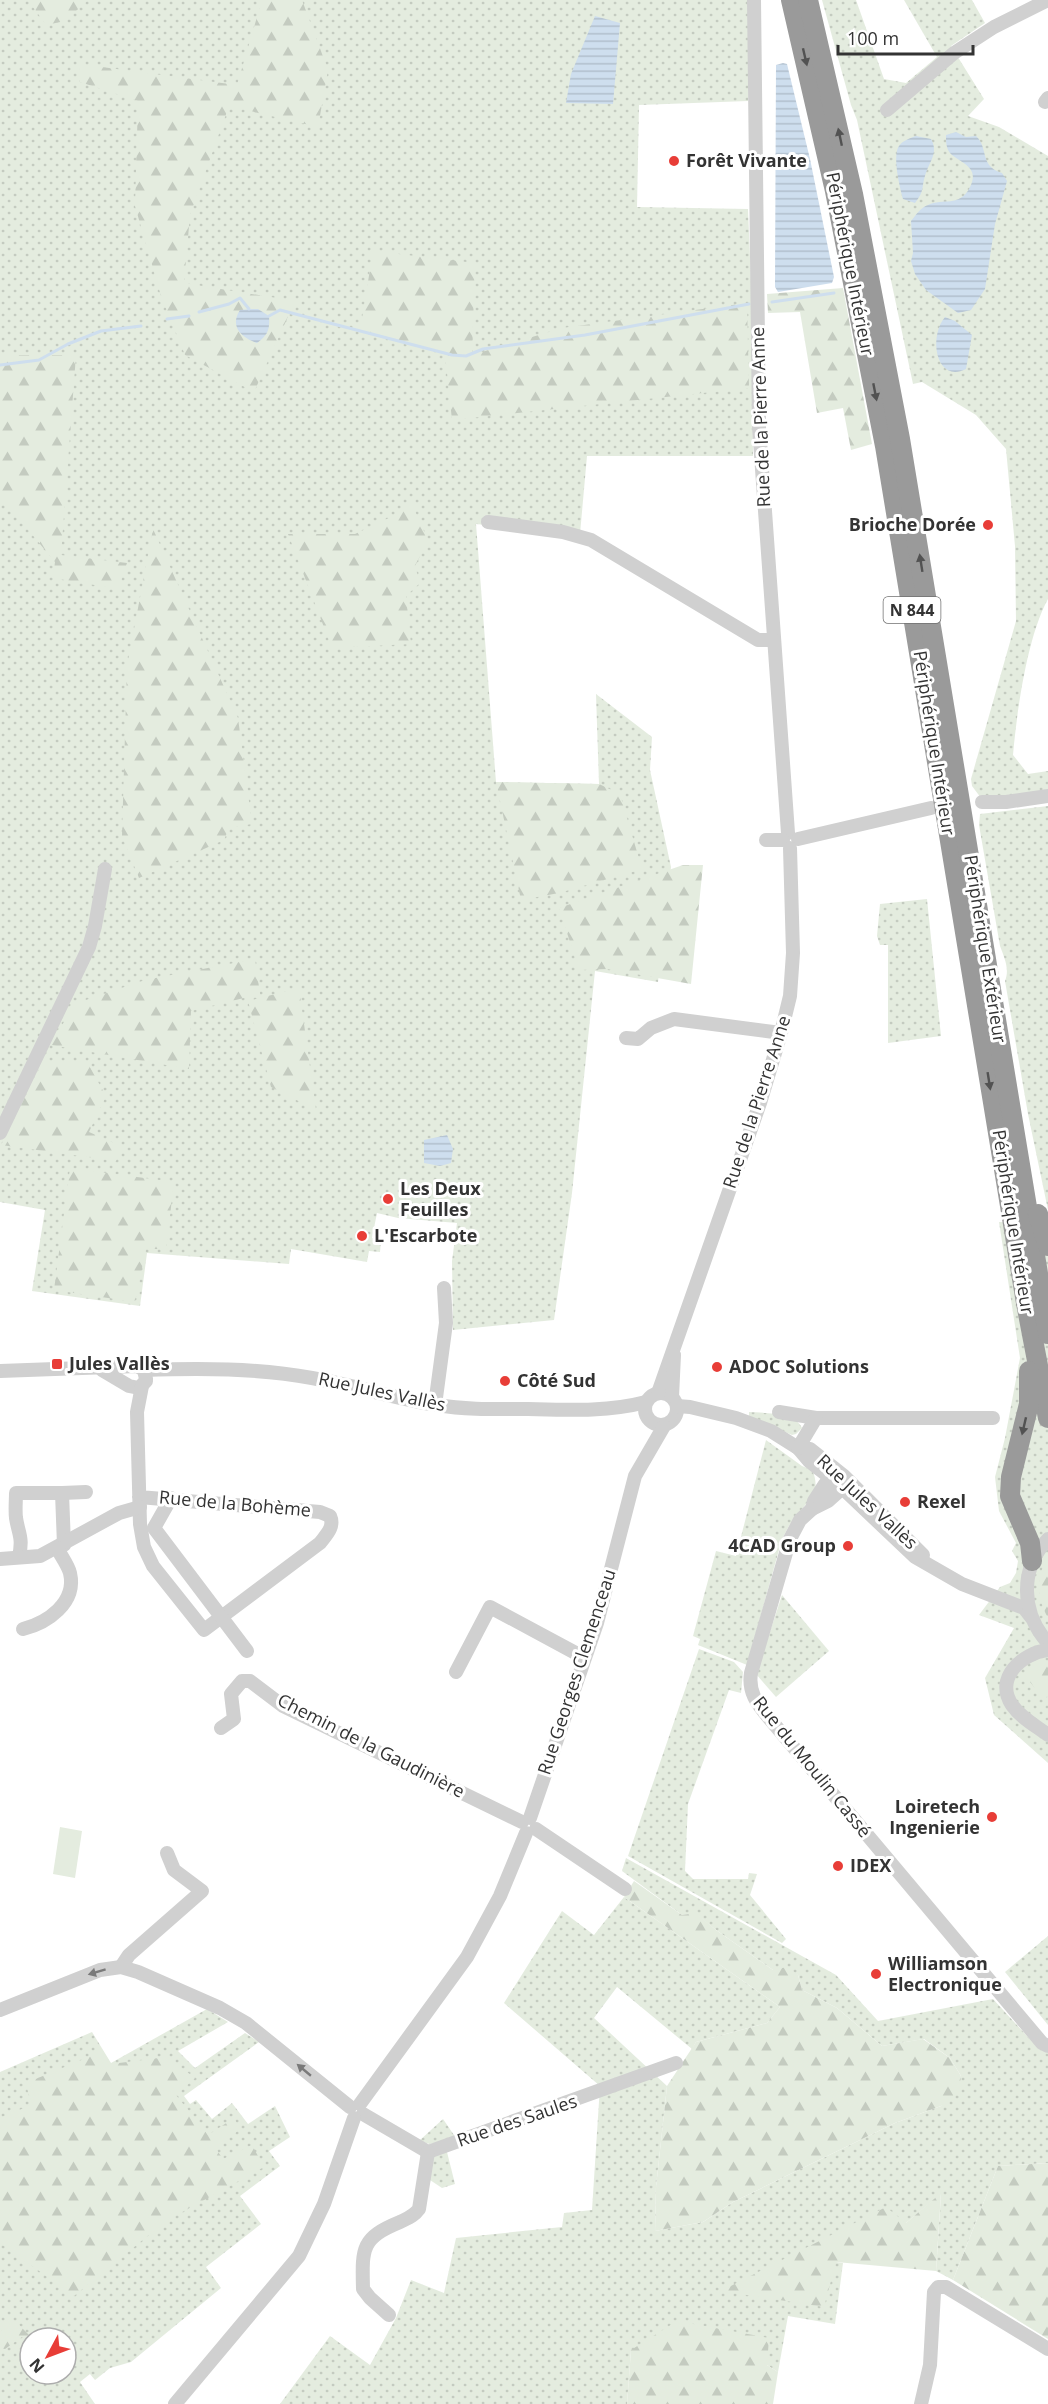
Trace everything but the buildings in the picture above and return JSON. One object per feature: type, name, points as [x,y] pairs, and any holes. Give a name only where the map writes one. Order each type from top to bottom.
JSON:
[{"type":"highway","name":"Périphérique Intérieur","points":[[791,0],[833,180],[885,446],[1034,1348],[1048,1418]]},
{"type":"highway","name":"Périphérique Extérieur","points":[[808,0],[853,194],[894,404],[1048,1334]]},
{"type":"highway","points":[[1018,1150],[1027,1164],[1035,1204],[1048,1246]]},
{"type":"highway","points":[[1032,1562],[1030,1543],[1012,1505],[1010,1485],[1029,1404],[1029,1362],[1034,1348]]},
{"type":"street","name":"Rue de la Pierre Anne","points":[[658,1393],[760,1103],[790,996],[793,953],[790,840],[759,427],[754,0]]},
{"type":"street","points":[[887,110],[954,52],[994,27],[1048,0]]},
{"type":"street","points":[[488,522],[563,532],[591,540],[758,640],[774,640]]},
{"type":"street","points":[[982,802],[1006,802],[1048,796]]},
{"type":"street","points":[[766,840],[790,840],[931,808]]},
{"type":"street","points":[[0,1133],[89,947],[105,869]]},
{"type":"street","points":[[626,1038],[638,1039],[651,1028],[674,1018],[781,1033]]},
{"type":"street","points":[[435,1405],[446,1323],[444,1288]]},
{"type":"street","name":"Rue de la Pierre Anne","points":[[665,1414],[674,1347]]},
{"type":"street","points":[[100,1368],[137,1381]]},
{"type":"street","points":[[0,1371],[128,1368],[124,1377],[137,1381]]},
{"type":"street","name":"Rue Jules Vallès","points":[[137,1381],[175,1369],[270,1372],[312,1378],[435,1405],[479,1409],[589,1410],[665,1414],[690,1407],[751,1422],[771,1431],[798,1448],[810,1449],[840,1484],[901,1531],[930,1564],[962,1584],[1024,1608],[1034,1623]]},
{"type":"street","points":[[137,1381],[139,1502],[144,1547],[153,1566],[204,1630],[222,1617]]},
{"type":"street","points":[[658,1393],[665,1414],[645,1412],[646,1402],[658,1393]]},
{"type":"street","name":"Rue Jules Vallès","points":[[589,1410],[629,1407],[646,1402]]},
{"type":"street","points":[[779,1412],[816,1418],[993,1418]]},
{"type":"street","name":"Rue Georges Clemenceau","points":[[176,2404],[299,2256],[316,2225],[327,2198],[357,2111],[467,1957],[500,1896],[528,1825],[583,1657],[597,1623],[635,1476],[665,1414]]},
{"type":"street","name":"Rue Jules Vallès","points":[[798,1448],[816,1418]]},
{"type":"street","name":"Rue du Moulin Cassé","points":[[840,1484],[825,1484],[814,1501],[812,1509],[800,1520],[790,1539],[751,1672],[749,1684],[752,1695],[995,1990],[1042,2043],[1048,2046]]},
{"type":"street","points":[[20,1557],[21,1538],[16,1519],[16,1493],[86,1492]]},
{"type":"street","points":[[23,1629],[38,1625],[54,1616],[64,1603],[70,1589],[70,1574],[60,1546],[62,1493]]},
{"type":"street","points":[[171,1498],[154,1528],[247,1651]]},
{"type":"street","name":"Rue de la Bohème","points":[[139,1502],[171,1498],[320,1512],[330,1516],[331,1527],[320,1543],[222,1617]]},
{"type":"street","points":[[0,1559],[40,1556],[132,1508],[139,1502]]},
{"type":"street","points":[[1048,1539],[1032,1562],[1027,1583],[1027,1600],[1034,1623],[1048,1643]]},
{"type":"street","points":[[994,1596],[1011,1595],[1027,1583]]},
{"type":"street","points":[[456,1672],[490,1607],[583,1657]]},
{"type":"street","points":[[1034,1623],[1033,1646],[1026,1657],[1011,1671],[1008,1694],[1019,1713],[1048,1735]]},
{"type":"street","points":[[1026,1657],[1048,1650]]},
{"type":"street","name":"Chemin de la Gaudinière","points":[[221,1728],[234,1719],[231,1694],[242,1681],[250,1681],[284,1706],[528,1825]]},
{"type":"street","points":[[528,1825],[625,1889]]},
{"type":"street","points":[[121,1967],[129,1955],[202,1891],[174,1870],[167,1853]]},
{"type":"street","points":[[0,2010],[100,1970],[121,1967],[138,1972],[220,2008],[246,2023],[357,2111],[428,2152],[419,2209],[415,2215],[386,2227],[369,2239],[366,2248],[363,2289],[389,2315]]},
{"type":"street","name":"Rue des Saules","points":[[428,2152],[676,2063]]},
{"type":"street","points":[[921,2404],[930,2365],[934,2292],[938,2287],[946,2287],[1048,2349]]},
{"type":"green space","points":[[0,0],[748,0],[748,101],[639,105],[637,207],[748,209],[752,305],[753,456],[587,456],[580,534],[476,524],[496,782],[599,784],[596,694],[652,737],[650,770],[671,867],[658,982],[595,971],[572,1193],[554,1320],[453,1330],[452,1261],[457,1223],[398,1218],[377,1213],[372,1238],[381,1240],[380,1252],[369,1251],[367,1262],[291,1249],[289,1264],[147,1253],[140,1306],[32,1291],[45,1210],[0,1202]]},
{"type":"green space","points":[[28,0],[88,0],[65,21],[46,25]]},
{"type":"green space","points":[[262,0],[302,0],[328,70],[318,127],[229,106],[190,215],[184,283],[295,301],[254,392],[185,355],[161,296],[135,206],[138,101],[80,82],[79,64],[237,85]]},
{"type":"green space","points":[[822,0],[856,0],[884,79],[906,83],[937,57],[904,0],[972,0],[985,23],[951,46],[984,99],[968,116],[999,127],[1048,156],[1048,599],[1034,633],[1029,653],[1020,696],[1013,755],[1028,774],[1048,771],[1048,789],[1035,793],[981,798],[972,786],[971,779],[1016,621],[1015,546],[1006,449],[976,415],[922,382],[913,384],[857,120]]},
{"type":"green space","points":[[373,251],[475,263],[472,355],[562,328],[747,303],[749,388],[452,420],[445,354],[360,331]]},
{"type":"green space","points":[[843,288],[872,444],[851,450],[843,408],[817,413],[800,312],[768,313],[767,294]]},
{"type":"green space","points":[[0,355],[76,355],[61,555],[127,563],[118,589],[53,578],[55,562],[0,496]]},
{"type":"green space","points":[[411,502],[428,540],[415,566],[420,583],[406,596],[411,644],[332,648],[288,534],[355,534],[393,516]]},
{"type":"green space","points":[[153,529],[238,718],[252,824],[229,828],[224,840],[139,878],[122,836],[127,666]]},
{"type":"green space","points":[[496,782],[599,784],[620,794],[642,869],[559,893],[521,900]]},
{"type":"green space","points":[[1048,806],[1048,1210],[1028,1114],[1005,981],[1007,968],[1000,946],[979,825],[980,814]]},
{"type":"green space","points":[[683,865],[703,865],[691,984],[607,969],[579,970],[559,908]]},
{"type":"green space","points":[[927,899],[941,1036],[888,1043],[888,945],[880,945],[877,936],[880,904]]},
{"type":"green space","points":[[255,959],[260,994],[191,1011],[189,1069],[51,1045],[74,1004],[145,980]]},
{"type":"green space","points":[[299,988],[316,1110],[271,1087],[248,1001]]},
{"type":"green space","points":[[87,1062],[106,1096],[89,1132],[121,1146],[116,1161],[1,1145],[42,1063]]},
{"type":"green space","points":[[70,1168],[174,1182],[166,1249],[146,1249],[135,1302],[54,1290]]},
{"type":"green space","points":[[999,1222],[1048,1223],[1048,1763],[994,1715],[985,1678],[1014,1628],[979,1615],[1000,1587],[1010,1583],[1016,1573],[1018,1561],[1012,1551],[1016,1543],[999,1511],[995,1477],[1020,1358]]},
{"type":"green space","points":[[749,1412],[787,1416],[799,1423],[802,1428],[792,1435],[749,1416]]},
{"type":"green space","points":[[766,1440],[802,1466],[812,1470],[815,1478],[815,1493],[790,1524],[782,1539],[747,1665],[698,1645],[700,1639],[693,1636],[716,1551],[736,1556]]},
{"type":"green space","points":[[1048,1557],[1048,1618],[1040,1595],[1039,1580]]},
{"type":"green space","points":[[782,1595],[829,1651],[776,1697],[756,1674]]},
{"type":"green space","points":[[699,1649],[734,1662],[743,1672],[741,1693],[729,1690],[688,1804],[685,1871],[693,1879],[748,1879],[749,1873],[757,1874],[750,1895],[786,1939],[782,1943],[628,1856]]},
{"type":"green space","points":[[1033,1662],[1048,1663],[1048,1697],[1043,1698],[1026,1677]]},
{"type":"green space","points":[[60,1827],[82,1831],[75,1878],[53,1874]]},
{"type":"green space","points":[[626,1858],[836,1975],[878,2021],[993,1999],[1039,2049],[1048,2053],[1048,2163],[998,2166],[953,2280],[936,2271],[941,2194],[906,2223],[836,2262],[843,2263],[835,2324],[788,2316],[778,2372],[767,2365],[631,2350],[627,2404],[280,2404],[330,2336],[370,2365],[396,2318],[411,2280],[444,2293],[456,2238],[562,2227],[564,2213],[592,2210],[600,2086],[504,2003],[562,1911],[594,1935],[624,1897],[780,2007],[767,2023],[696,2042],[692,2049],[617,1987],[594,2018],[667,2086],[656,2187],[655,2231],[703,2222],[733,2202],[895,2123],[941,2106],[961,2076],[950,2058],[924,2039],[882,2046],[837,2008],[802,1990],[798,1975],[773,1970],[696,1914],[682,1915],[622,1871]]},
{"type":"green space","points":[[634,1881],[682,1915],[696,1913],[773,1970],[787,1967],[798,1975],[802,1990],[837,2008],[882,2046],[923,2039],[950,2058],[961,2076],[959,2091],[941,2106],[895,2123],[733,2202],[703,2222],[655,2231],[656,2187],[667,2086],[696,2042],[767,2023],[780,2007],[624,1897]]},
{"type":"green space","points":[[1048,1936],[1048,2025],[1005,1972]]},
{"type":"green space","points":[[207,2009],[228,2022],[178,2051],[195,2068],[245,2033],[259,2042],[184,2096],[190,2104],[196,2100],[212,2119],[232,2103],[248,2124],[275,2106],[290,2137],[269,2151],[280,2166],[240,2196],[261,2224],[206,2267],[221,2288],[131,2362],[110,2368],[95,2380],[90,2374],[80,2382],[95,2404],[0,2404],[0,2072],[92,2032],[111,2063]]},
{"type":"green space","points":[[103,2051],[111,2064],[167,2057],[195,2078],[176,2095],[208,2135],[234,2118],[240,2129],[216,2149],[223,2159],[252,2145],[264,2167],[166,2221],[74,2296],[0,2243],[0,2118],[31,2105],[26,2083]]},
{"type":"green space","points":[[443,2119],[456,2138],[430,2144],[419,2141]]},
{"type":"green space","points":[[447,2152],[455,2184],[442,2188],[430,2180],[430,2154]]},
{"type":"green space","points":[[1048,2163],[1048,2339],[953,2280],[998,2166]]},
{"type":"green space","points":[[941,2193],[936,2271],[836,2262],[824,2307],[721,2291],[886,2207],[906,2223]]},
{"type":"green space","points":[[15,2321],[20,2326],[18,2326],[18,2340],[5,2349],[0,2348],[0,2334],[4,2323]]},
{"type":"green space","points":[[677,2321],[769,2338],[767,2365],[778,2372],[773,2404],[627,2404],[631,2350]]},
{"type":"water","points":[[595,16],[620,23],[613,104],[566,103],[571,74]]},
{"type":"water","points":[[787,64],[810,159],[834,277],[832,283],[778,292],[775,287],[776,65]]},
{"type":"water","points":[[956,132],[966,137],[976,136],[990,166],[1002,173],[1007,181],[995,224],[985,289],[971,310],[958,313],[926,290],[915,274],[911,261],[913,253],[911,221],[925,206],[956,200],[965,195],[972,181],[973,175],[968,166],[948,149],[946,135]]},
{"type":"water","points":[[916,136],[931,139],[934,149],[922,192],[915,203],[903,199],[896,157],[900,144]]},
{"type":"water","points":[[258,309],[269,316],[269,325],[264,337],[257,343],[242,335],[236,322],[240,310]]},
{"type":"water","points":[[945,317],[955,321],[972,335],[966,369],[956,372],[948,370],[942,364],[936,346],[940,326]]},
{"type":"water","points":[[447,1135],[453,1149],[451,1163],[440,1166],[424,1163],[424,1140]]},
{"type":"waterway","points":[[772,302],[834,293]]},
{"type":"waterway","points":[[199,312],[229,304],[240,298],[249,309]]},
{"type":"waterway","points":[[269,316],[280,310],[452,355],[466,356],[483,349],[585,335],[749,304]]},
{"type":"waterway","points":[[167,319],[189,316]]},
{"type":"waterway","points":[[0,365],[39,360],[68,344],[101,331],[141,326]]},
{"type":"place","name":"Forêt Vivante","points":[[674,161]]},
{"type":"place","name":"Brioche Dorée","points":[[988,525]]},
{"type":"place","name":"Les Deux Feuilles","points":[[388,1199]]},
{"type":"place","name":"L'Escarbote","points":[[362,1236]]},
{"type":"place","name":"Jules Vallès","points":[[57,1364]]},
{"type":"place","name":"ADOC Solutions","points":[[717,1367]]},
{"type":"place","name":"Côté Sud","points":[[505,1381]]},
{"type":"place","name":"Rexel","points":[[905,1502]]},
{"type":"place","name":"4CAD Group","points":[[848,1546]]},
{"type":"place","name":"Loiretech Ingenierie","points":[[992,1817]]},
{"type":"place","name":"IDEX","points":[[838,1866]]},
{"type":"place","name":"Williamson Electronique","points":[[876,1974]]}]
